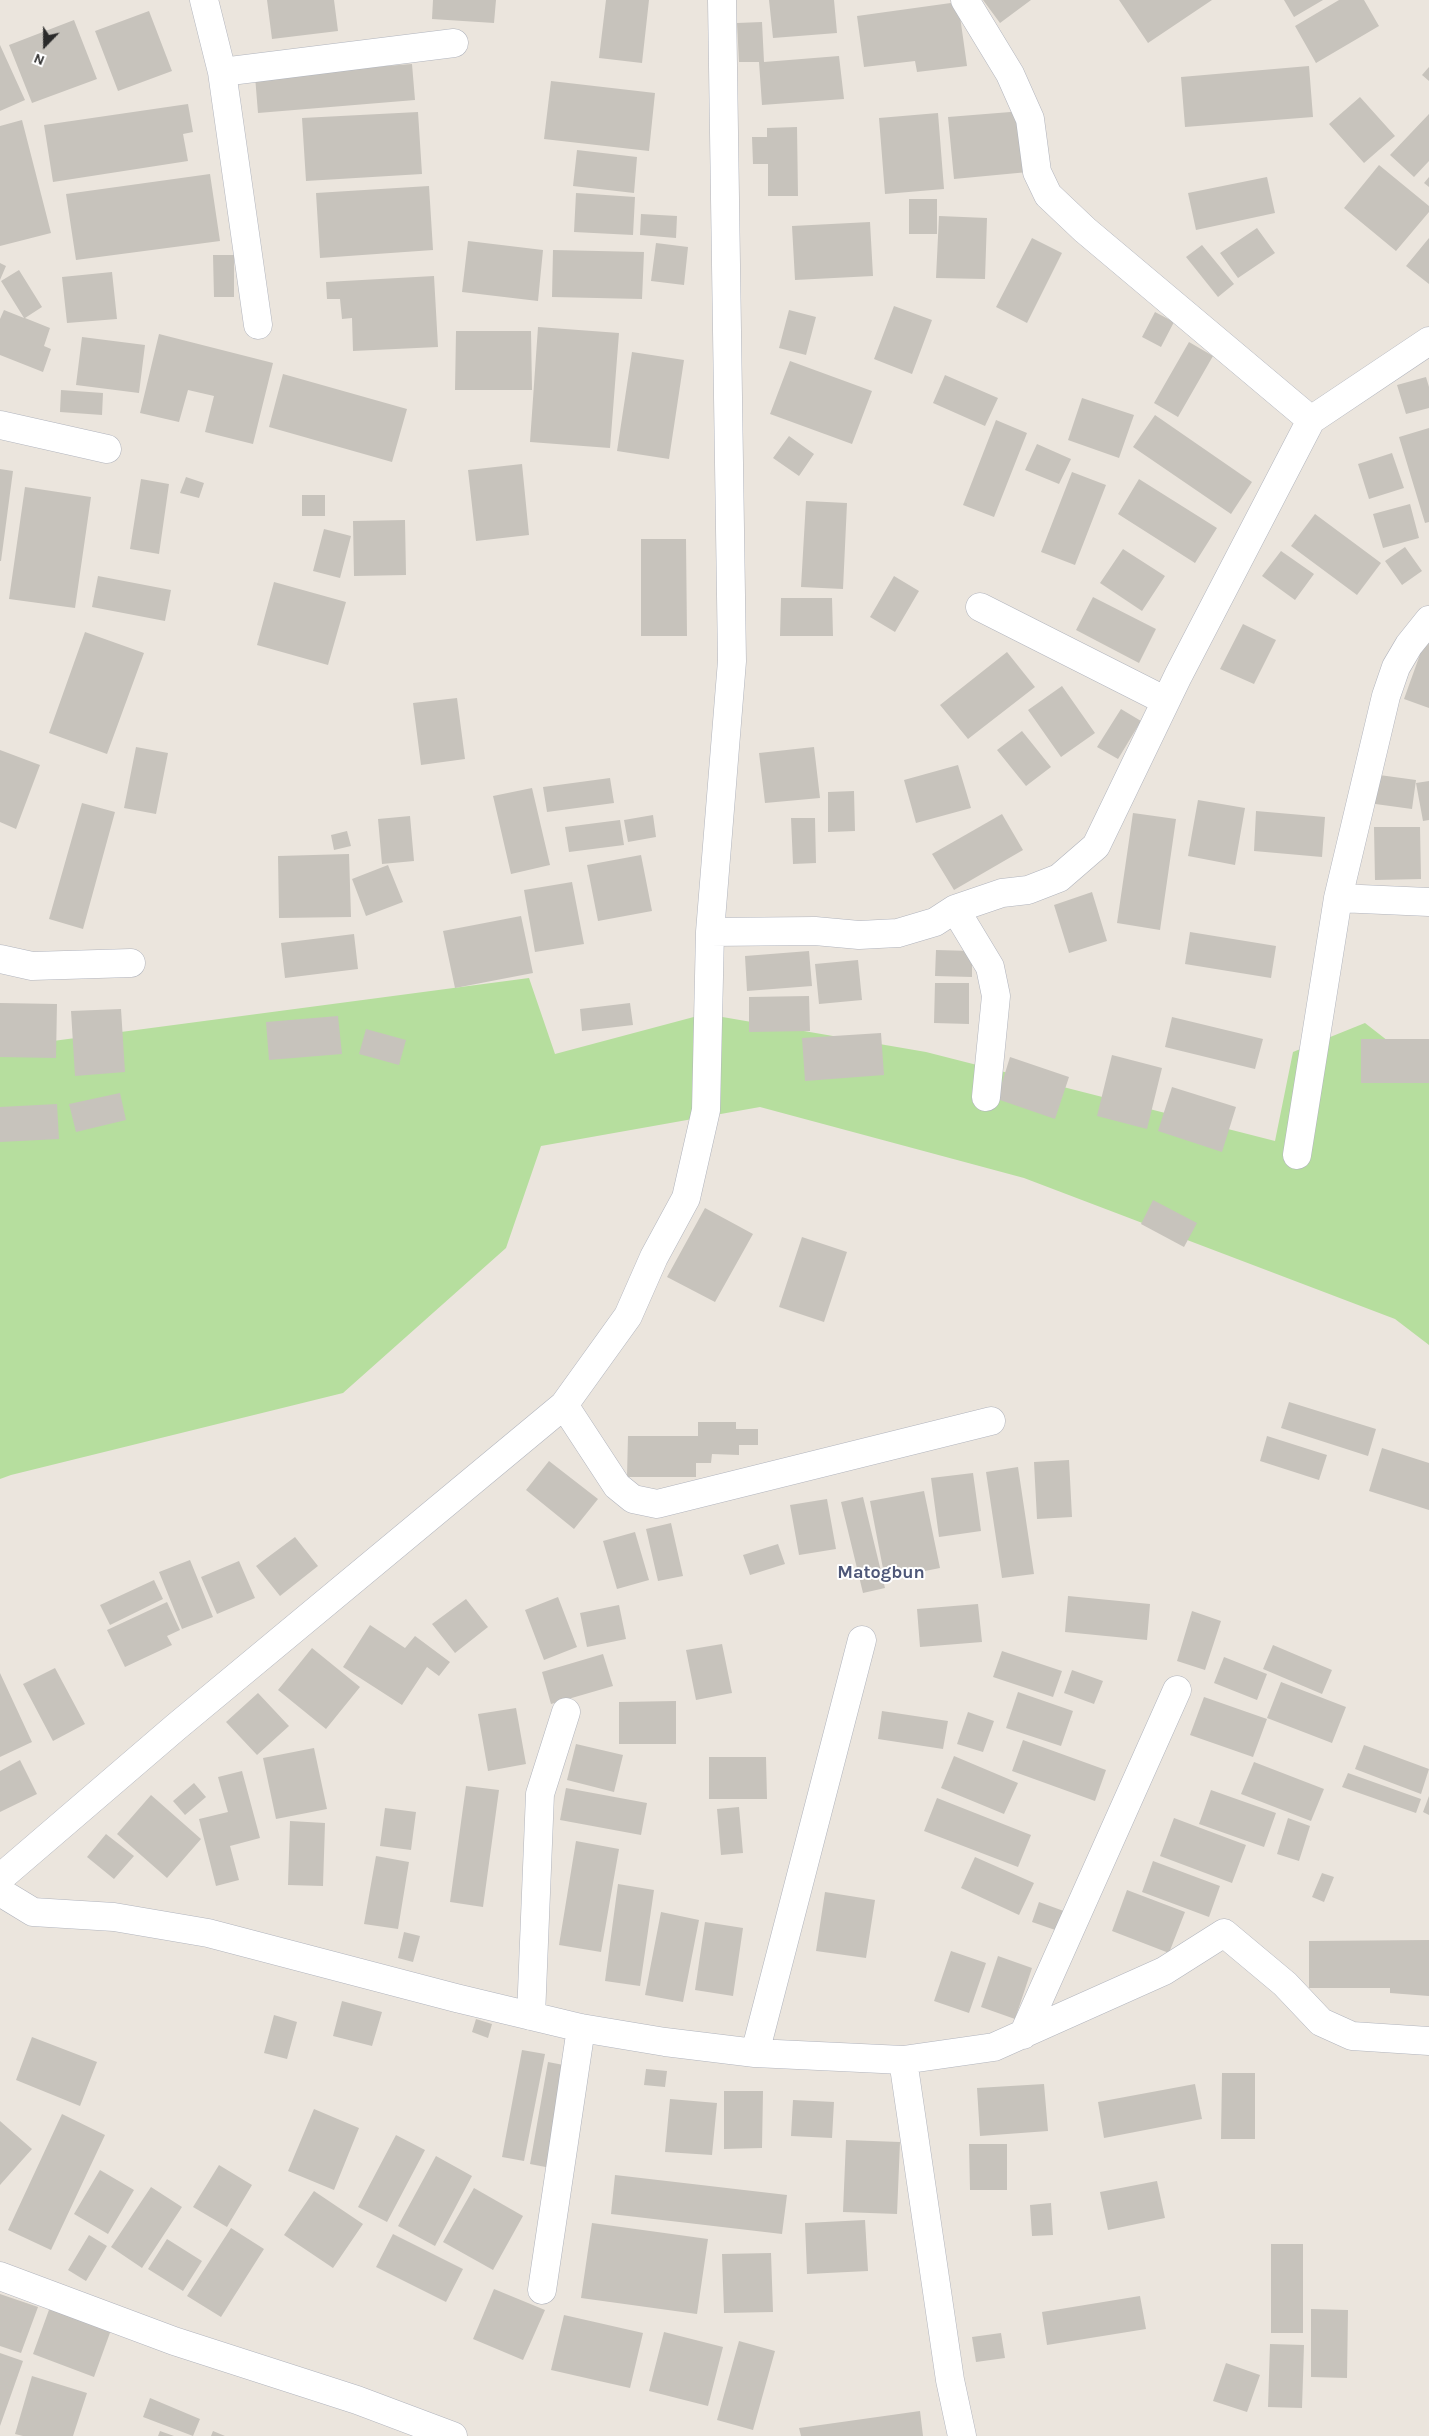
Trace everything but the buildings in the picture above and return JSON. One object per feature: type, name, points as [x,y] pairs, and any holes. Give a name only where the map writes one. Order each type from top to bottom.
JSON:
[{"type":"street","points":[[204,0],[222,72],[258,325]]},
{"type":"street","points":[[0,1878],[176,1727],[564,1405],[628,1316],[654,1257],[686,1198],[706,1110],[710,932],[732,661],[722,0]]},
{"type":"street","points":[[965,0],[1010,74],[1030,119],[1037,172],[1048,195],[1085,230],[1312,420]]},
{"type":"street","points":[[222,72],[454,43]]},
{"type":"street","points":[[710,932],[815,931],[859,935],[898,933],[935,922],[955,909],[1002,893],[1028,890],[1059,878],[1096,846],[1166,701],[1312,420],[1429,341]]},
{"type":"street","points":[[0,425],[107,449]]},
{"type":"street","points":[[980,607],[1166,701]]},
{"type":"street","points":[[1297,1155],[1338,898],[1386,696],[1396,667],[1409,645],[1429,620]]},
{"type":"street","points":[[1338,898],[1429,902]]},
{"type":"street","points":[[955,909],[990,967],[996,996],[986,1097]]},
{"type":"street","points":[[0,959],[32,966],[131,963]]},
{"type":"street","points":[[564,1405],[617,1486],[633,1500],[657,1504],[991,1421]]},
{"type":"street","points":[[755,2053],[862,1640]]},
{"type":"street","points":[[1023,2035],[1177,1690]]},
{"type":"street","points":[[531,2016],[540,1794],[566,1712]]},
{"type":"street","points":[[0,1892],[34,1912],[114,1917],[208,1933],[581,2028],[664,2042],[755,2053],[903,2060],[994,2047],[1164,1971],[1224,1933],[1285,1984],[1320,2022],[1352,2036],[1429,2041]]},
{"type":"street","points":[[542,2290],[581,2028]]},
{"type":"street","points":[[903,2060],[950,2380],[962,2436]]},
{"type":"street","points":[[0,2276],[174,2341],[357,2400],[453,2436]]},
{"type":"green space","points":[[529,978],[555,1054],[705,1014],[926,1052],[1275,1141],[1293,1052],[1365,1023],[1429,1073],[1429,1345],[1395,1319],[1024,1178],[760,1107],[541,1146],[506,1248],[343,1393],[0,1479],[0,1048]]},
{"type":"district","name":"Matogbun","points":[[881,1573]]}]
